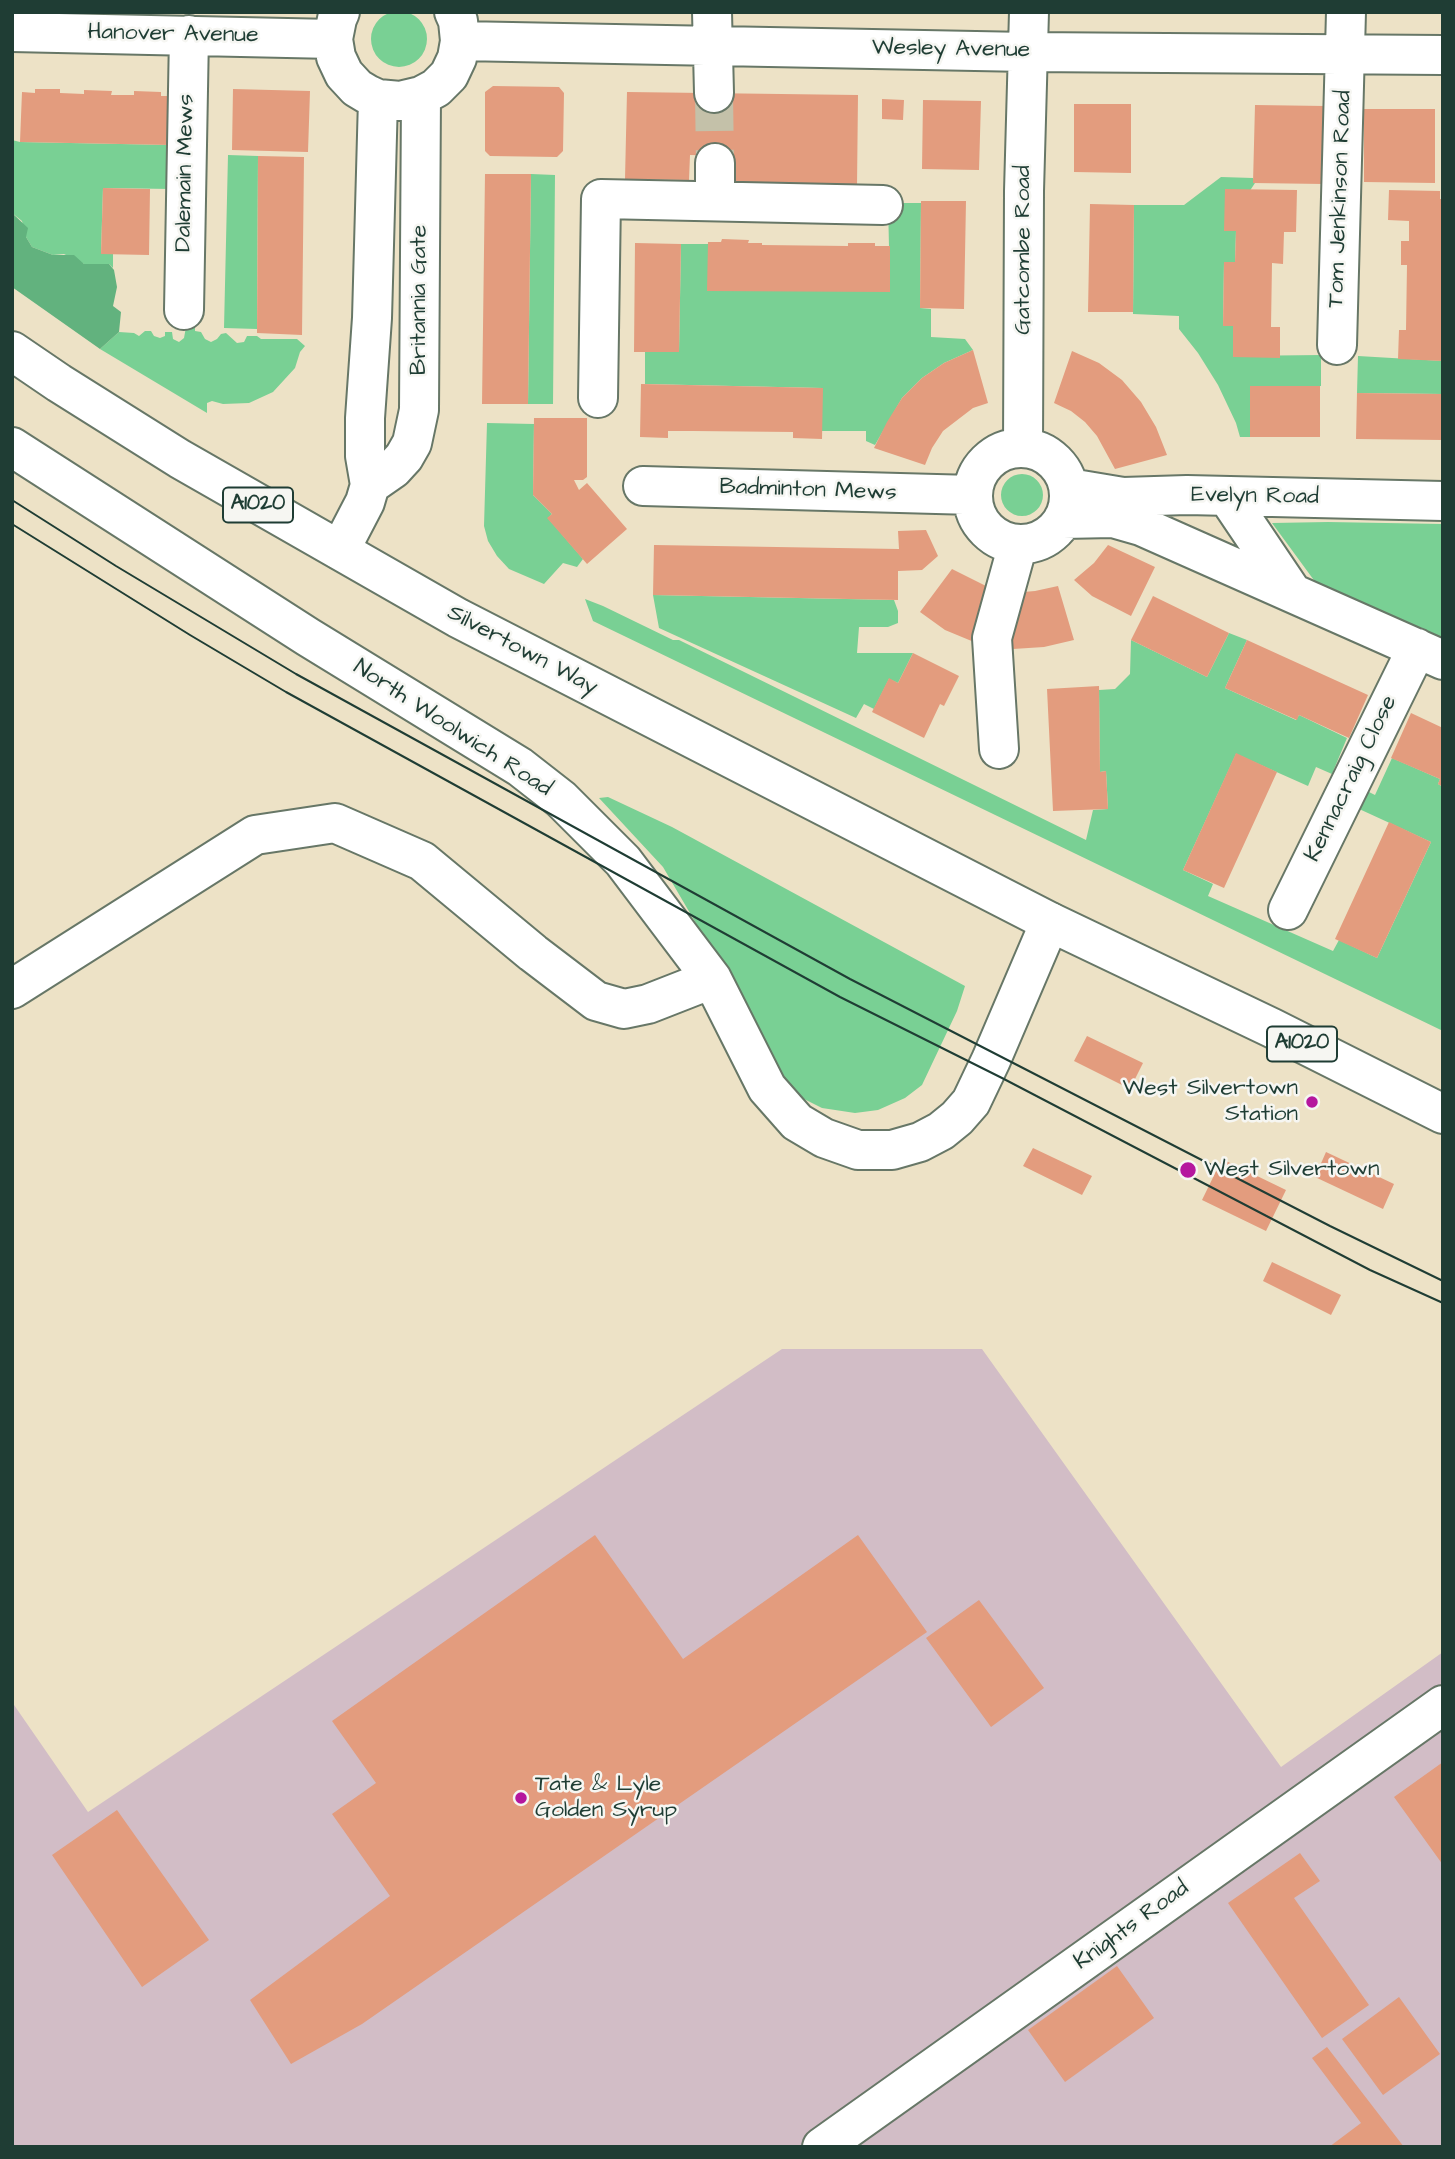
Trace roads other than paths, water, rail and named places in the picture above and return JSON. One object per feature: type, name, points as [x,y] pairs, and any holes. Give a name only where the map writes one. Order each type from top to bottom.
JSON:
[{"type":"street","name":"Gatcombe Road","points":[[1023,448],[1029,12]]},
{"type":"street","name":"Tom Jenkinson Road","points":[[1337,345],[1346,12]]},
{"type":"street","name":"Hanover Avenue","points":[[12,32],[77,23],[189,35],[337,26]]},
{"type":"street","points":[[337,26],[336,57],[344,74],[357,88],[378,99],[400,101],[421,96],[436,88],[449,75],[457,58],[457,26]]},
{"type":"street","name":"Wesley Avenue","points":[[457,26],[713,28],[1027,52],[1443,55]]},
{"type":"street","points":[[713,28],[714,93]]},
{"type":"street","name":"Dalemain Mews","points":[[184,310],[189,35]]},
{"type":"street","name":"Britannia Gate","points":[[378,99],[372,318],[365,418],[365,456],[370,485],[393,469],[404,457],[412,443],[419,410],[421,96]]},
{"type":"street","points":[[715,163],[715,201]]},
{"type":"street","points":[[598,398],[601,199],[883,205]]},
{"type":"street","name":"Silvertown Way","points":[[12,351],[180,460],[501,641],[1050,922]]},
{"type":"street","name":"North Woolwich Road","points":[[12,447],[308,637],[520,767],[561,799],[623,861],[712,979],[767,1088],[797,1122],[824,1138],[858,1150],[892,1150],[920,1142],[957,1118],[971,1102],[1050,922]]},
{"type":"street","points":[[1023,448],[1039,451],[1053,460],[1063,472],[1066,503],[1055,530],[1032,543],[1018,544],[1004,541],[981,523],[975,510],[973,495],[975,481],[983,467],[1008,450],[1023,448]]},
{"type":"street","points":[[340,550],[365,502],[370,485]]},
{"type":"street","name":"Badminton Mews","points":[[643,486],[973,495]]},
{"type":"street","points":[[1227,496],[1292,593]]},
{"type":"street","name":"Evelyn Road","points":[[1066,503],[1123,497],[1227,496],[1443,501]]},
{"type":"street","points":[[1066,503],[1141,526],[1430,654]]},
{"type":"street","points":[[999,749],[992,638],[1018,544]]},
{"type":"street","name":"Kennacraig Close","points":[[1288,910],[1430,654]]},
{"type":"street","points":[[12,989],[256,835],[335,822],[422,861],[596,1002],[624,1009],[636,1007],[712,979]]},
{"type":"street","name":"A1020","points":[[1050,922],[1272,1028],[1443,1114]]},
{"type":"street","name":"Knights Road","points":[[822,2147],[1443,1704]]},
{"type":"tunnel","points":[[714,93],[715,163]]},
{"type":"tram line","points":[[12,500],[296,674],[850,979],[1330,1226],[1443,1281]]},
{"type":"tram line","points":[[12,524],[286,692],[840,997],[1002,1078],[1370,1270],[1443,1303]]},
{"type":"place","name":"West Silvertown Station","points":[[1312,1102]]},
{"type":"place","name":"West Silvertown","points":[[1188,1170]]},
{"type":"place","name":"Tate & Lyle Golden Syrup","points":[[521,1798]]}]
